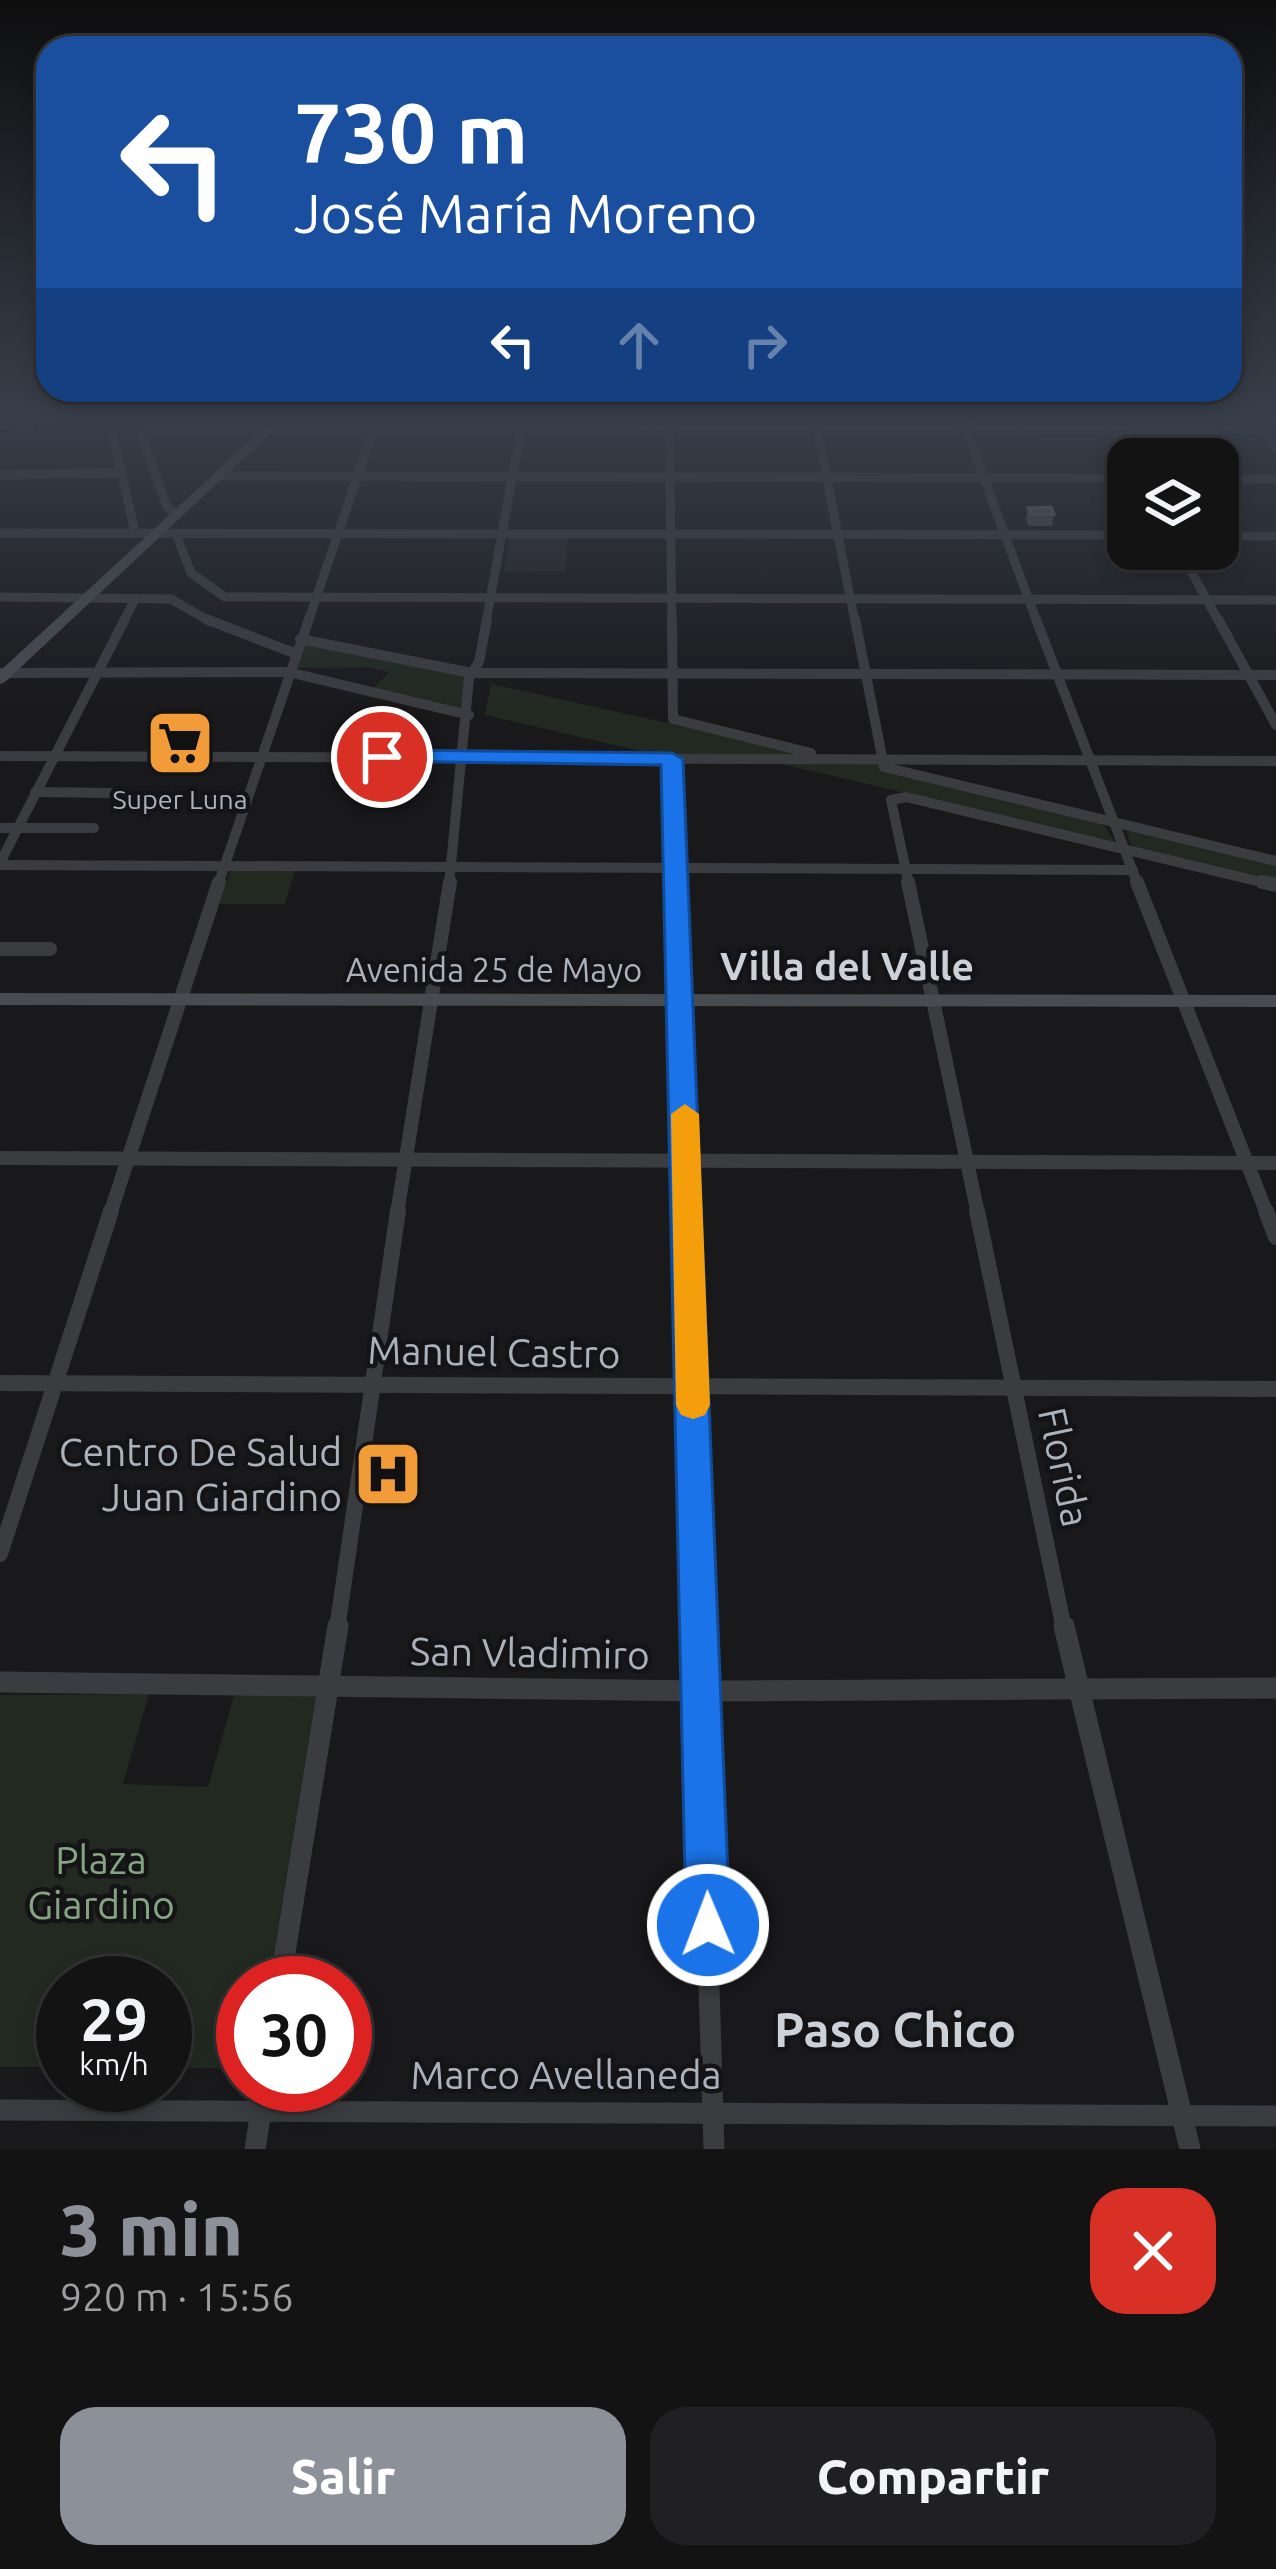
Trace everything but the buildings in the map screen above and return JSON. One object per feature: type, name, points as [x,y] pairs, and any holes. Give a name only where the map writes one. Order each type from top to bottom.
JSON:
[{"type":"main road","points":[[2,675],[176,514]]},
{"type":"main road","name":"Avenida 25 de Mayo","points":[[0,999],[1276,1001]]},
{"type":"street","points":[[131,513],[135,532]]},
{"type":"street","points":[[0,1553],[179,999],[344,513]]},
{"type":"street","points":[[285,1956],[433,999],[469,715],[477,700],[477,669],[507,513]]},
{"type":"street","points":[[671,513],[673,719],[827,759]]},
{"type":"street","points":[[834,513],[884,767],[1276,861]]},
{"type":"street","points":[[997,513],[1276,1237]]},
{"type":"street","points":[[0,533],[1107,536]]},
{"type":"street","points":[[176,533],[178,551],[190,572],[215,595],[225,597],[1276,600]]},
{"type":"street","points":[[1239,536],[1276,536]]},
{"type":"street","points":[[1191,570],[1276,724]]},
{"type":"street","points":[[0,597],[171,598],[222,628],[294,653]]},
{"type":"street","points":[[136,598],[0,864],[1133,870]]},
{"type":"street","points":[[300,639],[477,669],[1276,675]]},
{"type":"street","points":[[2,675],[288,673],[469,715]]},
{"type":"street","points":[[0,756],[1276,761]]},
{"type":"street","points":[[672,759],[714,2149]]},
{"type":"street","points":[[35,792],[111,793]]},
{"type":"street","name":"Florida","points":[[1125,849],[897,797],[891,800],[1077,1689],[1190,2149]]},
{"type":"street","points":[[0,829],[94,828]]},
{"type":"street","points":[[1125,849],[1276,885]]},
{"type":"street","points":[[0,949],[50,949]]},
{"type":"street","points":[[0,1158],[1276,1163]]},
{"type":"street","name":"Manuel Castro","points":[[0,1383],[1276,1389]]},
{"type":"street","name":"San Vladimiro","points":[[0,1682],[702,1691],[1276,1688]]},
{"type":"street","name":"Marco Avellaneda","points":[[0,2110],[216,2099]]},
{"type":"street","name":"Marco Avellaneda","points":[[372,2101],[712,2112],[1276,2116]]},
{"type":"street","points":[[255,2149],[261,2112]]},
{"type":"shaded area","points":[[509,538],[568,538],[565,571],[504,572]]},
{"type":"green space","points":[[306,645],[467,675],[462,712],[371,690],[390,672],[369,667],[297,668]]},
{"type":"green space","points":[[491,684],[805,756],[649,753],[485,715]]},
{"type":"green space","points":[[773,762],[876,764],[1103,824],[1115,842]]},
{"type":"green space","points":[[1126,832],[1276,865],[1276,881],[1138,848],[1131,845]]},
{"type":"green space","points":[[230,871],[295,871],[285,904],[219,904]]},
{"type":"green space","name":"Plaza Giardino","points":[[149,1694],[123,1784],[208,1787],[234,1695],[316,1695],[273,1956],[216,1956],[216,2068],[192,2068],[192,1956],[36,1956],[36,2067],[0,2067],[0,1695]]},
{"type":"slow traffic","points":[[685,1114],[693,1405]]},
{"type":"place","name":"Super Luna","points":[[180,743]]},
{"type":"place","name":"Centro De Salud Juan Giardino","points":[[388,1474]]},
{"type":"district","name":"Villa del Valle","points":[[847,966]]},
{"type":"district","name":"Paso Chico","points":[[895,2030]]},
{"type":"route","points":[[382,757],[672,759],[708,1925]]}]
